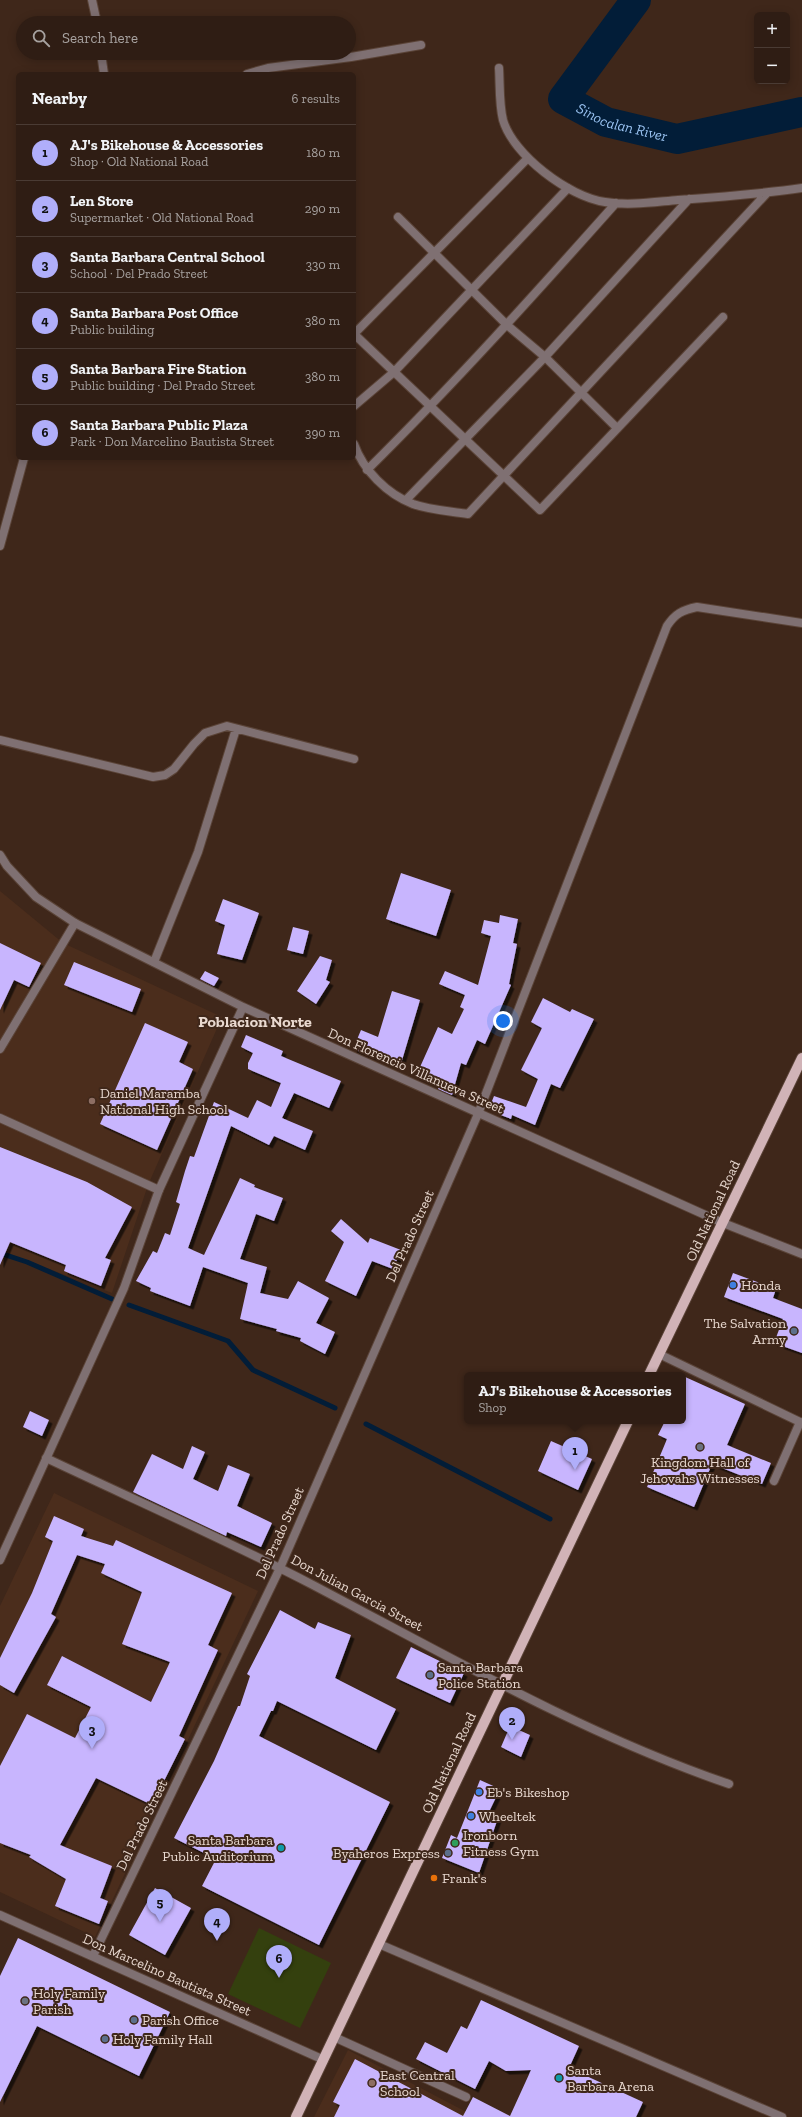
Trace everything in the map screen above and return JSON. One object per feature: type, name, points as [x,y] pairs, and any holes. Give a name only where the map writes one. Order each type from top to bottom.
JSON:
[{"type":"main road","name":"Old National Road","points":[[650,1372],[802,1058]]},
{"type":"main road","name":"Old National Road","points":[[296,2117],[501,1684],[627,1424]]},
{"type":"street","points":[[92,0],[95,16]]},
{"type":"street","points":[[356,56],[421,45]]},
{"type":"street","points":[[103,60],[104,72]]},
{"type":"street","points":[[254,72],[268,68],[328,60]]},
{"type":"street","points":[[499,68],[503,119],[514,144],[542,171],[568,188],[604,202],[634,204],[767,193],[802,188]]},
{"type":"street","points":[[356,332],[528,158]]},
{"type":"street","points":[[356,404],[394,372],[568,188]]},
{"type":"street","points":[[356,448],[367,470],[394,494],[414,504],[468,514],[582,394],[767,193]]},
{"type":"street","points":[[406,500],[545,357],[689,199]]},
{"type":"street","points":[[367,470],[431,407],[507,326],[616,203]]},
{"type":"street","points":[[398,217],[472,289],[507,326],[545,357],[617,428]]},
{"type":"street","points":[[356,336],[540,510],[723,317]]},
{"type":"street","points":[[0,546],[23,460]]},
{"type":"street","name":"Del Prado Street","points":[[93,1956],[280,1568],[478,1114],[667,626],[674,616],[683,610],[697,607],[802,623]]},
{"type":"street","points":[[0,740],[153,777],[165,775],[174,769],[194,744],[205,734],[227,726],[354,759]]},
{"type":"street","points":[[154,962],[198,852],[236,728]]},
{"type":"street","name":"Don Florencio Villanueva Street","points":[[0,854],[7,866],[36,897],[75,923],[243,1007],[722,1223],[802,1254]]},
{"type":"street","points":[[0,1049],[75,923]]},
{"type":"street","points":[[0,1560],[124,1288],[160,1190],[243,1007]]},
{"type":"street","points":[[0,1118],[160,1190]]},
{"type":"street","points":[[659,1354],[801,1423],[774,1480]]},
{"type":"street","name":"Don Julian Garcia Street","points":[[46,1458],[280,1568],[501,1684],[615,1740],[686,1769],[729,1784]]},
{"type":"street","name":"Don Marcelino Bautista Street","points":[[0,1915],[324,2060]]},
{"type":"street","points":[[379,1944],[782,2117]]},
{"type":"street","points":[[334,2037],[466,2097]]},
{"type":"shaded area","name":"Daniel Maramba National High School","points":[[0,891],[63,943],[222,1017],[148,1185],[112,1293],[0,1250]]},
{"type":"shaded area","points":[[54,1493],[258,1591],[95,1937],[0,1892],[0,1606]]},
{"type":"shaded area","name":"East Central School","points":[[348,2050],[476,2117],[314,2117]]},
{"type":"green space","points":[[259,1928],[331,1963],[300,2028],[228,1994]]},
{"type":"building","points":[[401,873],[451,890],[436,936],[386,919]]},
{"type":"building","points":[[223,899],[259,913],[242,960],[217,954],[225,925],[215,921]]},
{"type":"building","points":[[500,915],[518,919],[513,943],[517,944],[509,984],[511,985],[485,1044],[477,1040],[466,1065],[461,1063],[452,1095],[438,1089],[439,1086],[416,1076],[438,1027],[452,1034],[464,1009],[460,1007],[465,995],[439,984],[445,971],[478,985],[491,936],[481,933],[484,920],[499,923]]},
{"type":"building","points":[[293,927],[309,931],[303,954],[287,950]]},
{"type":"building","points":[[0,943],[41,963],[29,987],[14,980],[0,1010]]},
{"type":"building","points":[[320,956],[332,960],[326,980],[330,982],[316,1004],[297,991]]},
{"type":"building","points":[[74,962],[141,989],[132,1012],[64,985]]},
{"type":"building","points":[[205,971],[219,978],[214,986],[200,979]]},
{"type":"building","points":[[392,991],[420,1000],[400,1067],[353,1049],[361,1030],[378,1037]]},
{"type":"building","points":[[543,998],[570,1012],[572,1009],[594,1019],[560,1088],[551,1084],[535,1125],[512,1115],[511,1119],[498,1114],[500,1110],[490,1106],[494,1096],[526,1107],[538,1079],[521,1070],[542,1028],[531,1022]]},
{"type":"building","points":[[145,1023],[188,1042],[179,1062],[193,1069],[157,1150],[100,1124]]},
{"type":"building","points":[[246,1035],[283,1051],[281,1056],[341,1081],[329,1108],[294,1093],[282,1118],[313,1131],[305,1150],[274,1136],[269,1145],[231,1126],[188,1248],[204,1255],[240,1178],[255,1185],[254,1187],[283,1198],[274,1221],[256,1214],[240,1259],[267,1267],[260,1293],[288,1299],[298,1281],[329,1298],[316,1323],[335,1332],[325,1354],[300,1341],[301,1338],[276,1331],[277,1329],[240,1319],[248,1283],[203,1267],[190,1306],[150,1291],[151,1288],[136,1281],[153,1251],[157,1253],[165,1233],[170,1235],[180,1204],[176,1202],[185,1171],[190,1156],[194,1157],[214,1102],[248,1118],[257,1100],[271,1107],[281,1083],[248,1069],[248,1063],[253,1053],[241,1047]]},
{"type":"building","points":[[0,1147],[87,1182],[132,1207],[105,1258],[111,1260],[101,1286],[64,1271],[66,1265],[10,1242],[0,1265]]},
{"type":"building","points":[[341,1219],[368,1243],[370,1238],[401,1250],[393,1269],[372,1261],[356,1296],[325,1281],[344,1242],[331,1231]]},
{"type":"building","points":[[733,1273],[776,1289],[773,1298],[802,1309],[802,1353],[774,1343],[783,1319],[724,1297]]},
{"type":"building","points":[[686,1377],[745,1404],[727,1445],[771,1463],[762,1484],[712,1464],[694,1507],[647,1487],[667,1439],[658,1435],[664,1424],[686,1424]]},
{"type":"building","points":[[30,1411],[49,1420],[42,1436],[23,1427]]},
{"type":"building","points":[[551,1441],[592,1459],[578,1490],[538,1471]]},
{"type":"building","points":[[192,1446],[205,1452],[193,1479],[218,1491],[228,1465],[250,1474],[237,1506],[272,1523],[261,1547],[227,1532],[226,1536],[133,1492],[152,1454],[183,1469]]},
{"type":"building","points":[[54,1516],[84,1529],[81,1536],[113,1546],[116,1540],[232,1593],[208,1645],[218,1650],[179,1736],[185,1739],[152,1805],[96,1778],[60,1845],[112,1866],[100,1898],[108,1901],[99,1924],[55,1906],[66,1879],[29,1857],[31,1855],[0,1843],[0,1766],[27,1714],[75,1738],[91,1707],[47,1685],[62,1656],[151,1702],[170,1662],[122,1644],[142,1592],[101,1573],[105,1564],[77,1555],[51,1614],[56,1617],[14,1693],[0,1685],[0,1658],[32,1593],[53,1541],[45,1537]]},
{"type":"building","name":"Santa Barbara Public Auditorium","points":[[280,1610],[315,1629],[318,1622],[351,1635],[335,1678],[396,1709],[376,1750],[277,1701],[259,1736],[390,1802],[319,1945],[202,1886],[216,1859],[174,1838],[214,1761],[238,1706],[240,1706],[250,1676],[247,1674]]},
{"type":"building","name":"Santa Barbara Police Station","points":[[411,1647],[464,1673],[450,1703],[396,1678]]},
{"type":"building","points":[[510,1726],[530,1735],[521,1757],[501,1747]]},
{"type":"building","points":[[480,1780],[500,1789],[488,1814],[498,1818],[479,1873],[442,1858],[451,1835],[457,1838]]},
{"type":"building","points":[[155,1888],[191,1908],[165,1955],[129,1935]]},
{"type":"building","points":[[18,1938],[170,2012],[139,2076],[37,2026],[0,2102],[0,1976]]},
{"type":"building","points":[[481,2000],[579,2046],[569,2068],[643,2102],[636,2117],[334,2117],[340,2105],[333,2102],[355,2059],[463,2116],[473,2097],[510,2116],[531,2070],[506,2071],[489,2061],[475,2089],[416,2059],[425,2042],[447,2053],[461,2026],[467,2029]]},
{"type":"waterway","name":"Sinocalan River","points":[[636,0],[563,99],[606,122],[677,139],[802,112]]},
{"type":"waterway","points":[[0,1253],[27,1262],[112,1299]]},
{"type":"waterway","points":[[129,1305],[228,1341],[253,1370],[335,1408]]},
{"type":"waterway","points":[[366,1424],[550,1519]]},
{"type":"place","name":"Daniel Maramba National High School","points":[[92,1101]]},
{"type":"place","name":"Honda","points":[[733,1285]]},
{"type":"place","name":"The Salvation Army","points":[[794,1331]]},
{"type":"place","name":"Kingdom Hall of Jehovahs Witnesses","points":[[700,1447]]},
{"type":"place","name":"AJ's Bikehouse & Accessories","points":[[575,1470]]},
{"type":"place","name":"Santa Barbara Police Station","points":[[430,1675]]},
{"type":"place","name":"Len Store","points":[[512,1740]]},
{"type":"place","name":"Santa Barbara Central School","points":[[92,1749]]},
{"type":"place","name":"Eb's Bikeshop","points":[[479,1792]]},
{"type":"place","name":"Wheeltek","points":[[471,1816]]},
{"type":"place","name":"Ironborn Fitness Gym","points":[[455,1843]]},
{"type":"place","name":"Santa Barbara Public Auditorium","points":[[281,1848]]},
{"type":"place","name":"Byaheros Express","points":[[448,1853]]},
{"type":"place","name":"Frank's","points":[[434,1878]]},
{"type":"place","name":"Santa Barbara Fire Station","points":[[160,1922]]},
{"type":"place","name":"Santa Barbara Post Office","points":[[217,1941]]},
{"type":"place","name":"Santa Barbara Public Plaza","points":[[279,1978]]},
{"type":"place","name":"Holy Family Parish","points":[[25,2001]]},
{"type":"place","name":"Parish Office","points":[[134,2020]]},
{"type":"place","name":"Holy Family Hall","points":[[105,2039]]},
{"type":"place","name":"Santa Barbara Arena","points":[[559,2078]]},
{"type":"place","name":"East Central School","points":[[372,2083]]},
{"type":"district","name":"Poblacion Norte","points":[[255,1021]]}]
